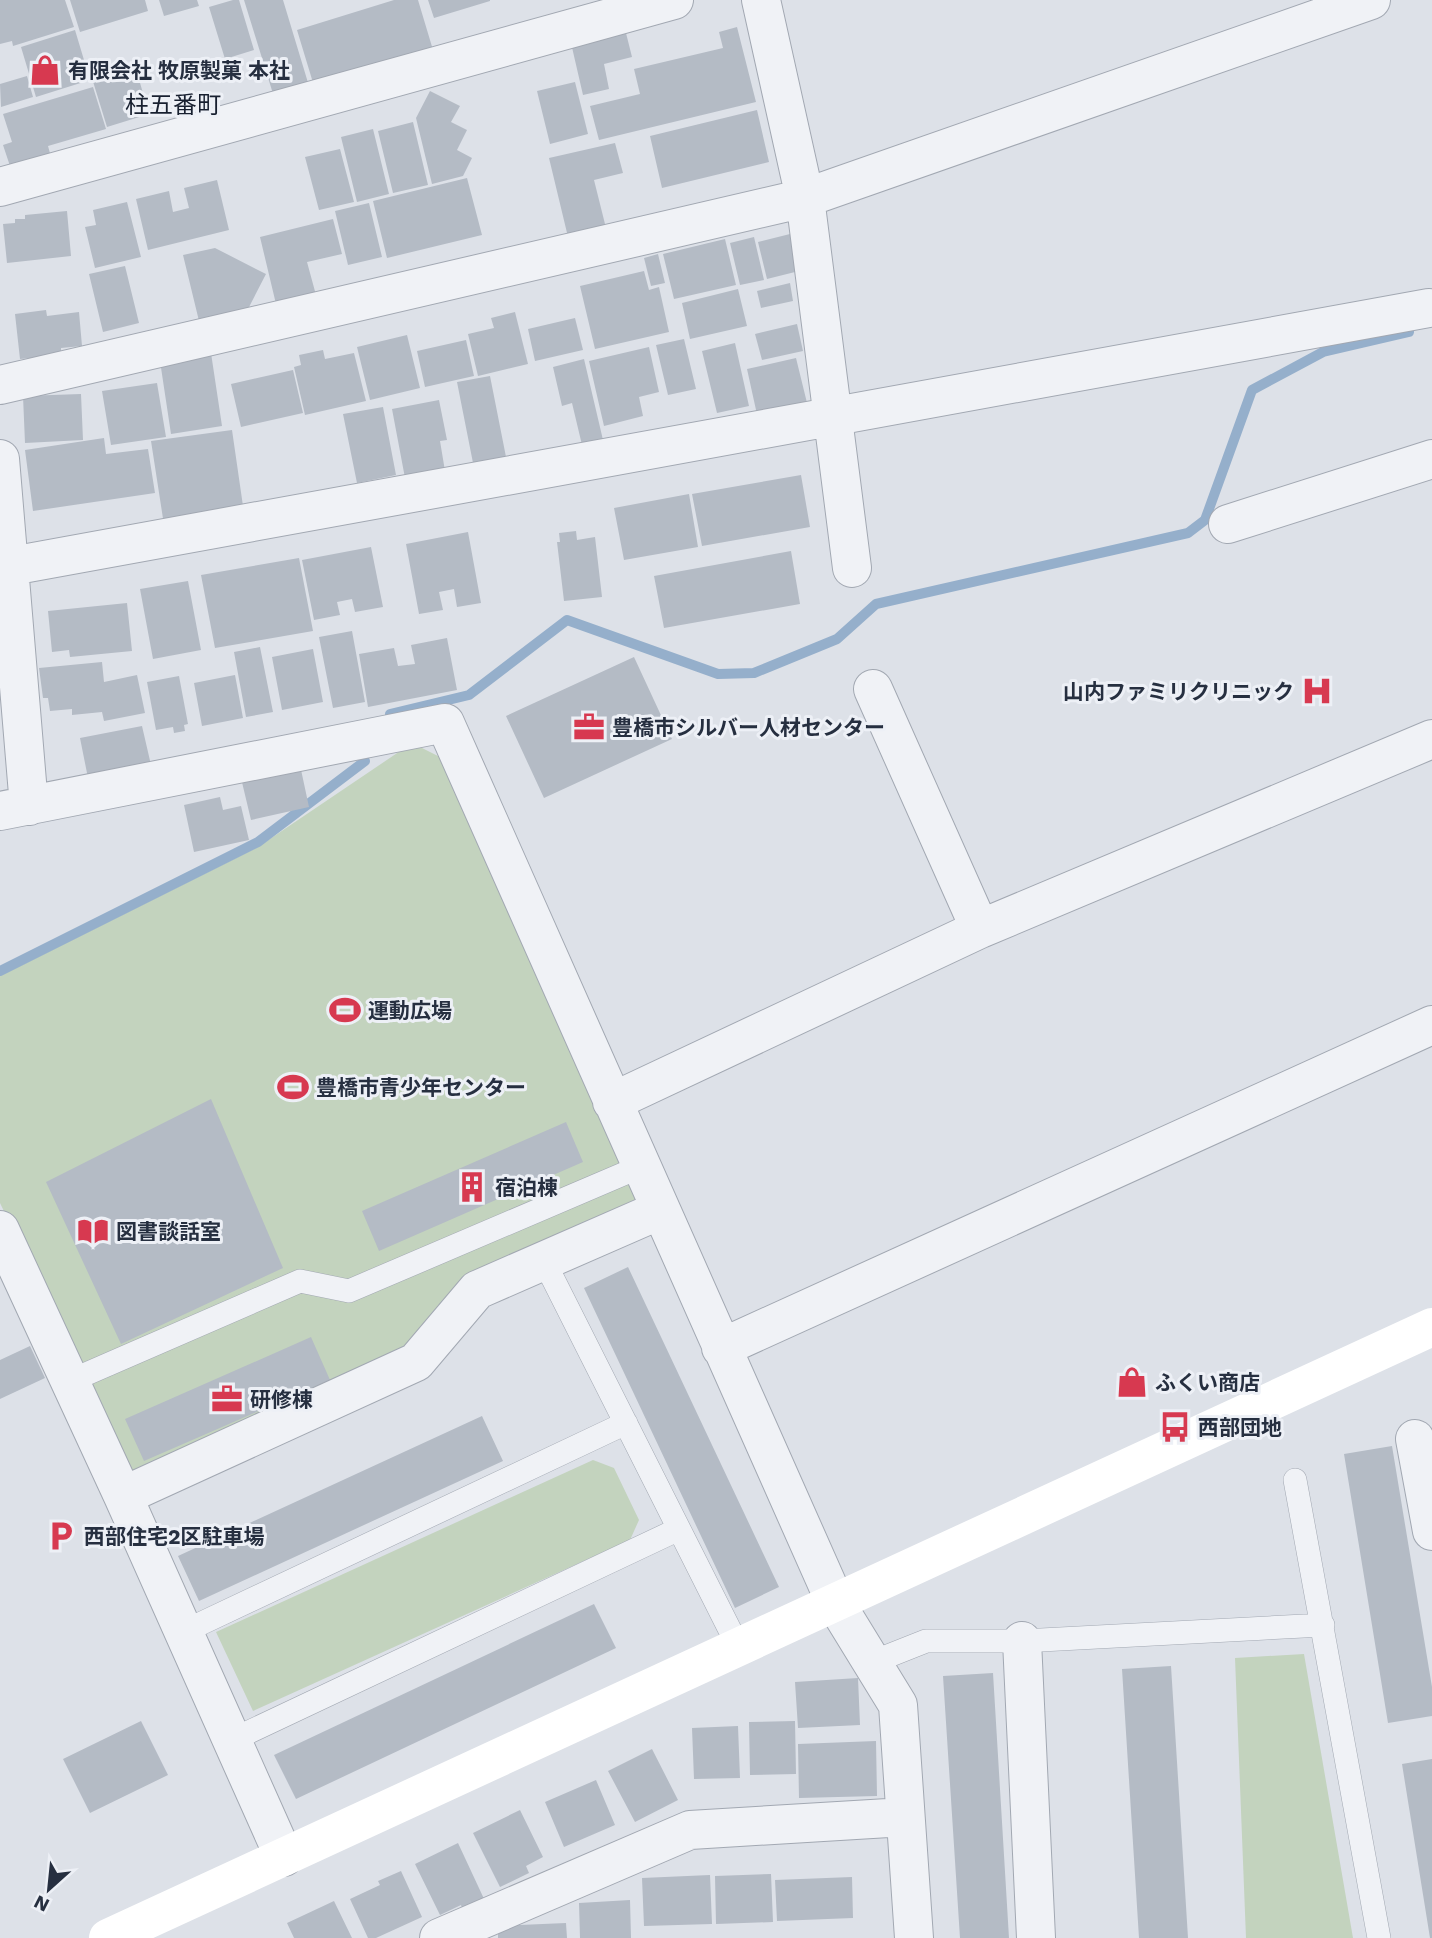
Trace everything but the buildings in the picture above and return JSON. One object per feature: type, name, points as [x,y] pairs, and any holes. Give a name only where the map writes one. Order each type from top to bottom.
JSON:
[{"type":"street","points":[[0,187],[674,0]]},
{"type":"street","points":[[761,0],[805,198],[852,568]]},
{"type":"street","points":[[0,385],[805,198],[1371,0]]},
{"type":"street","points":[[5,567],[834,414],[1431,312]]},
{"type":"street","points":[[1228,524],[1432,458]]},
{"type":"street","points":[[0,459],[14,808],[445,723],[836,1604],[898,1705],[915,1938]]},
{"type":"street","points":[[873,689],[980,929]]},
{"type":"street","points":[[612,1102],[980,929],[1432,738]]},
{"type":"street","points":[[721,1348],[1432,1025]]},
{"type":"street","points":[[123,1496],[416,1362],[477,1290],[660,1210]]},
{"type":"street","points":[[0,1230],[123,1496],[284,1857]]},
{"type":"street","points":[[108,1938],[836,1604],[1432,1326]]},
{"type":"street","points":[[1415,1439],[1432,1531]]},
{"type":"street","points":[[1022,1641],[1035,1938]]},
{"type":"street","points":[[439,1938],[690,1830],[905,1817]]},
{"type":"lane","points":[[70,1381],[300,1281],[349,1291],[642,1166]]},
{"type":"lane","points":[[544,1261],[739,1648]]},
{"type":"lane","points":[[183,1632],[626,1423]]},
{"type":"lane","points":[[1295,1480],[1379,1938]]},
{"type":"lane","points":[[232,1740],[679,1529]]},
{"type":"lane","points":[[873,1662],[926,1641],[1022,1641],[1323,1625]]},
{"type":"green space","name":"豊橋市青少年センター","points":[[412,743],[440,757],[636,1199],[467,1276],[403,1349],[131,1474],[0,1203],[0,976],[258,847]]},
{"type":"green space","points":[[593,1460],[614,1468],[639,1520],[630,1540],[253,1711],[216,1632]]},
{"type":"green space","points":[[1304,1654],[1353,1938],[1246,1938],[1235,1658]]},
{"type":"waterway","points":[[390,714],[469,695],[567,620],[718,674],[754,673],[837,639],[876,604],[1188,533],[1205,520],[1252,390],[1323,352],[1409,332]]},
{"type":"waterway","points":[[0,971],[258,842],[365,761]]},
{"type":"place","name":"有限会社 牧原製菓 本社","points":[[45,70]]},
{"type":"place","name":"山内ファミリクリニック","points":[[1317,691]]},
{"type":"place","name":"豊橋市シルバー人材センター","points":[[589,727]]},
{"type":"place","name":"運動広場","points":[[345,1010]]},
{"type":"place","name":"豊橋市青少年センター","points":[[293,1087]]},
{"type":"place","name":"宿泊棟","points":[[472,1187]]},
{"type":"place","name":"図書談話室","points":[[93,1231]]},
{"type":"place","name":"ふくい商店","points":[[1132,1382]]},
{"type":"place","name":"研修棟","points":[[227,1399]]},
{"type":"place","name":"西部団地","points":[[1175,1427]]},
{"type":"place","name":"西部住宅2区駐車場","points":[[61,1536]]},
{"type":"district","name":"柱五番町","points":[[173,105]]}]
